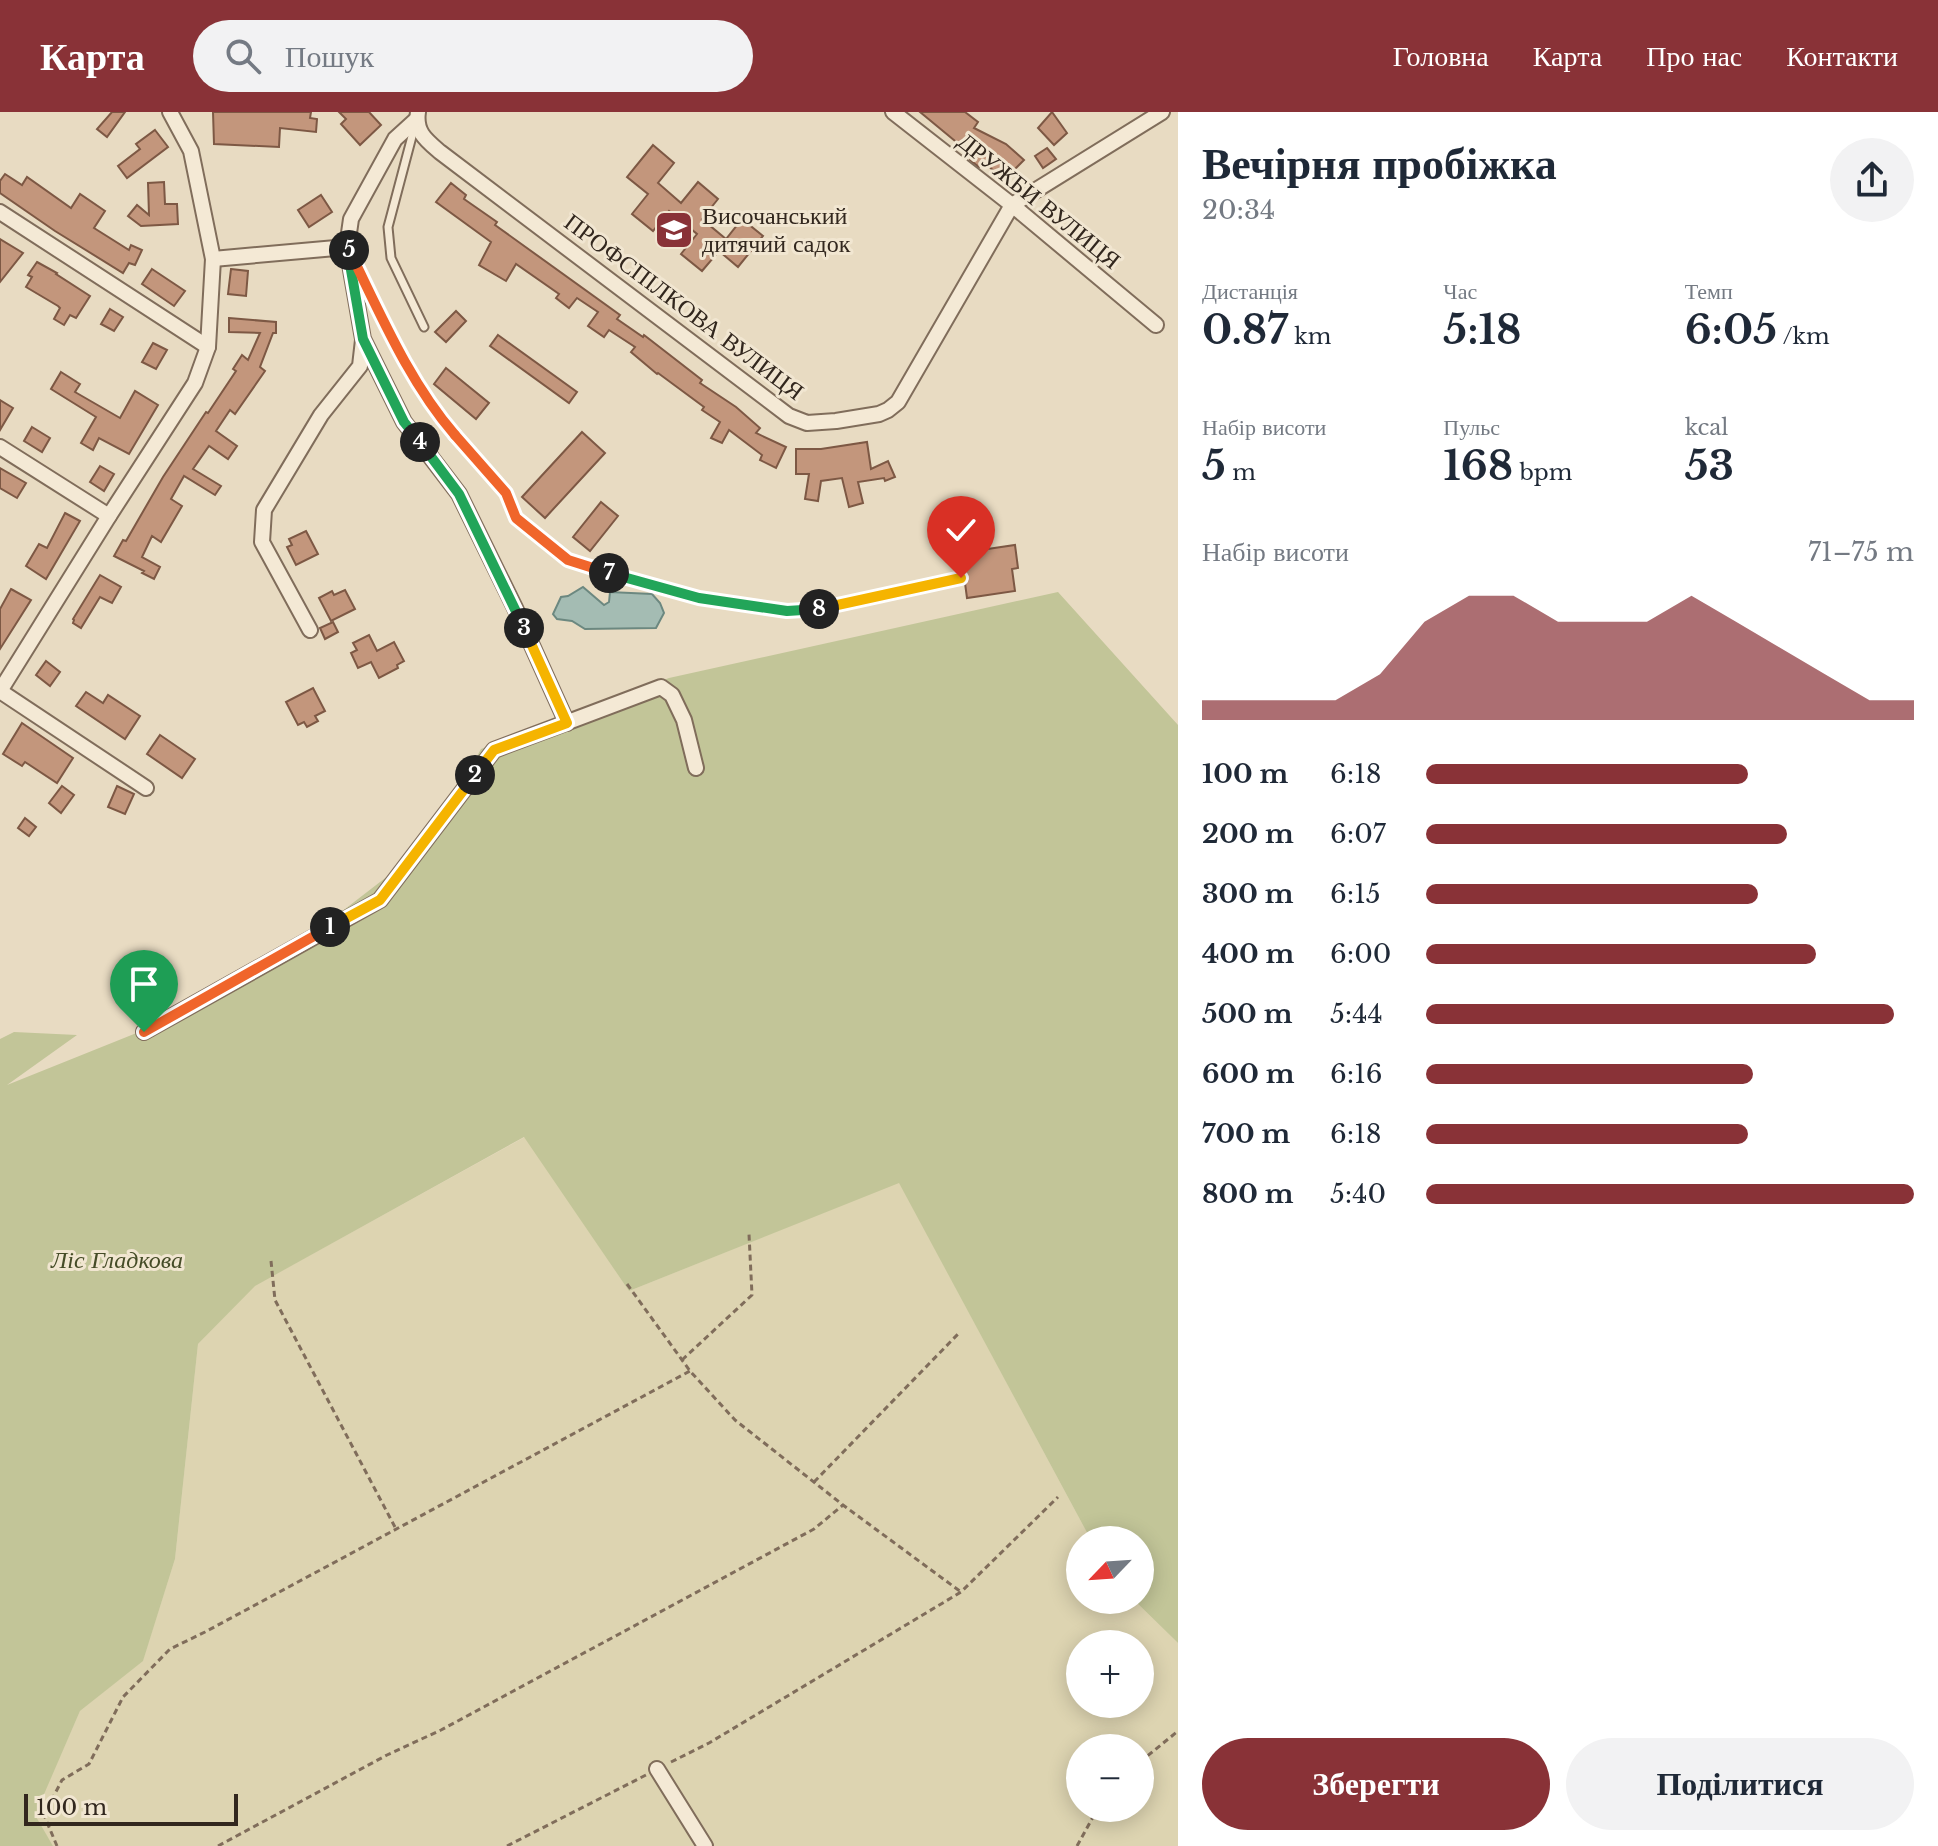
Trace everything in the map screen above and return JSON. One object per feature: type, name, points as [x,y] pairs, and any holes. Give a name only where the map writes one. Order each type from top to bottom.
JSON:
[{"type":"street","points":[[146,788],[0,691],[195,383],[208,347],[213,259],[191,151],[170,112]]},
{"type":"street","name":"ДРУЖБИ ВУЛИЦЯ","points":[[893,112],[1012,205],[1156,325]]},
{"type":"street","name":"ПРОФСПІЛКОВА ВУЛИЦЯ","points":[[417,116],[421,136],[440,152],[789,416],[807,423],[879,414],[898,402],[1012,205],[1162,112]]},
{"type":"street","points":[[310,630],[262,542],[264,510],[321,415],[360,366],[363,339],[347,247],[351,219],[395,139],[417,116]]},
{"type":"street","points":[[0,212],[208,347]]},
{"type":"street","points":[[213,259],[347,247]]},
{"type":"street","points":[[363,339],[404,422],[459,494],[567,723]]},
{"type":"street","points":[[0,447],[109,516]]},
{"type":"street","points":[[144,1032],[380,900],[494,750],[661,687],[672,695],[684,720],[696,768]]},
{"type":"street","points":[[657,1769],[705,1846]]},
{"type":"lane","points":[[417,116],[388,227],[391,258],[424,327]]},
{"type":"lane","points":[[347,247],[393,339],[435,412],[506,493],[516,518],[568,560],[699,598],[787,611],[814,610],[961,578]]},
{"type":"path","points":[[682,1360],[752,1295],[749,1234]]},
{"type":"path","points":[[271,1261],[275,1300],[396,1529]]},
{"type":"path","points":[[627,1284],[690,1371],[735,1420],[961,1592]]},
{"type":"path","points":[[814,1482],[959,1333]]},
{"type":"path","points":[[57,1846],[44,1815],[62,1780],[89,1764],[123,1697],[170,1649],[690,1371]]},
{"type":"path","points":[[507,1846],[709,1743],[961,1592],[1058,1497]]},
{"type":"path","points":[[218,1846],[387,1755],[455,1723],[814,1529],[843,1505]]},
{"type":"path","points":[[1154,1751],[1178,1731]]},
{"type":"path","points":[[1077,1846],[1090,1822]]},
{"type":"shaded area","points":[[583,587],[604,605],[609,602],[610,592],[652,594],[664,613],[656,628],[585,629],[572,621],[557,619],[553,614],[561,597]]},
{"type":"shaded area","points":[[525,1137],[629,1291],[899,1182],[1083,1526],[1066,1526],[1066,1614],[1148,1614],[1178,1643],[1178,1846],[53,1846],[34,1815],[80,1711],[143,1660],[175,1559],[198,1344],[254,1286]]},
{"type":"green space","name":"Ліс Гладкова","points":[[1058,592],[1178,725],[1178,1643],[1148,1614],[1154,1614],[1154,1526],[1083,1526],[899,1183],[629,1291],[524,1137],[255,1286],[198,1344],[175,1559],[143,1661],[80,1711],[35,1815],[53,1846],[0,1846],[0,1039],[14,1032],[77,1035],[7,1085],[144,1030],[310,936],[428,845],[481,749],[669,678]]},
{"type":"building","points":[[112,112],[125,112],[107,137],[97,129]]},
{"type":"building","points":[[213,112],[311,112],[310,118],[317,119],[316,132],[280,128],[279,147],[214,144]]},
{"type":"building","points":[[339,112],[369,112],[381,125],[360,145],[341,124],[346,119]]},
{"type":"building","points":[[920,112],[965,112],[978,122],[974,128],[1006,144],[1024,160],[1003,181],[984,161],[979,167],[970,160],[972,155]]},
{"type":"building","points":[[1052,112],[1067,133],[1054,145],[1038,128]]},
{"type":"building","points":[[155,130],[168,147],[127,178],[118,166],[140,149],[136,144]]},
{"type":"building","points":[[653,145],[674,163],[658,183],[681,203],[698,182],[718,199],[702,219],[726,239],[742,219],[763,236],[738,267],[719,251],[702,271],[681,254],[697,234],[669,211],[653,231],[632,214],[648,194],[627,177]]},
{"type":"building","points":[[1047,148],[1056,159],[1043,168],[1035,156]]},
{"type":"building","points":[[5,174],[22,185],[27,177],[71,208],[80,194],[105,211],[94,228],[129,250],[131,245],[142,250],[135,265],[129,263],[123,273],[0,193],[0,181]]},
{"type":"building","points":[[164,182],[165,204],[177,204],[178,224],[141,226],[128,216],[137,205],[149,215],[148,183]]},
{"type":"building","points":[[451,183],[466,195],[464,199],[497,222],[495,225],[620,315],[617,319],[644,335],[702,380],[700,383],[736,407],[760,428],[756,433],[786,447],[776,468],[760,460],[762,455],[729,430],[722,443],[711,438],[720,422],[631,352],[635,347],[609,330],[604,337],[588,326],[598,312],[577,298],[569,308],[556,298],[559,294],[516,264],[506,281],[479,265],[491,242],[436,202]]},
{"type":"building","points":[[321,195],[332,212],[309,227],[298,210]]},
{"type":"building","points":[[0,239],[23,253],[0,282]]},
{"type":"building","points":[[37,262],[90,296],[76,318],[70,315],[64,325],[54,319],[60,308],[58,306],[26,287],[32,277],[28,275]]},
{"type":"building","points":[[152,269],[185,291],[174,306],[142,284]]},
{"type":"building","points":[[231,269],[248,271],[246,296],[228,294]]},
{"type":"building","points":[[110,309],[123,317],[114,331],[101,324]]},
{"type":"building","points":[[456,311],[466,321],[446,342],[435,332]]},
{"type":"building","points":[[229,318],[276,322],[276,333],[273,333],[260,367],[265,371],[235,414],[230,410],[216,431],[237,446],[228,459],[209,446],[193,469],[221,486],[215,495],[184,476],[171,499],[182,506],[161,542],[152,536],[142,557],[160,567],[154,579],[114,556],[163,477],[236,371],[233,369],[242,355],[248,360],[260,333],[229,332]]},
{"type":"building","points":[[498,335],[577,392],[569,403],[490,346]]},
{"type":"building","points":[[153,343],[167,350],[156,369],[142,362]]},
{"type":"building","points":[[446,368],[489,403],[476,419],[434,384]]},
{"type":"building","points":[[61,372],[80,384],[75,392],[120,418],[135,391],[158,405],[129,454],[99,438],[93,450],[81,443],[96,417],[51,389]]},
{"type":"building","points":[[0,400],[13,408],[0,430]]},
{"type":"building","points":[[32,427],[50,438],[42,452],[24,441]]},
{"type":"building","points":[[582,432],[605,453],[545,518],[522,497]]},
{"type":"building","points":[[867,442],[871,469],[888,461],[895,477],[885,481],[884,478],[858,482],[863,503],[849,507],[842,478],[821,481],[818,501],[805,499],[809,474],[796,474],[796,449],[821,449]]},
{"type":"building","points":[[100,466],[114,474],[104,491],[90,482]]},
{"type":"building","points":[[0,468],[26,483],[17,498],[0,488]]},
{"type":"building","points":[[601,502],[618,516],[590,551],[573,537]]},
{"type":"building","points":[[65,513],[80,521],[46,579],[26,566],[39,544],[47,548]]},
{"type":"building","points":[[306,531],[318,554],[296,565],[287,547],[292,545],[289,539]]},
{"type":"building","points":[[1015,545],[1018,568],[1012,569],[1015,591],[967,598],[967,577],[962,572],[960,553]]},
{"type":"building","points":[[100,575],[121,587],[112,603],[100,597],[81,628],[73,623],[73,619]]},
{"type":"building","points":[[11,589],[31,600],[0,649],[0,609]]},
{"type":"building","points":[[345,590],[355,609],[331,621],[319,598],[332,591],[334,595]]},
{"type":"building","points":[[333,622],[338,632],[325,639],[320,628]]},
{"type":"building","points":[[369,635],[377,651],[394,642],[404,661],[397,665],[398,668],[379,678],[371,662],[358,668],[351,653],[357,650],[353,643]]},
{"type":"building","points":[[46,661],[60,672],[50,686],[36,675]]},
{"type":"building","points":[[313,688],[325,711],[315,716],[318,721],[307,727],[304,722],[298,725],[286,702]]},
{"type":"building","points":[[86,692],[103,703],[108,695],[140,716],[125,739],[76,706]]},
{"type":"building","points":[[22,723],[73,758],[57,783],[25,762],[22,766],[3,754]]},
{"type":"building","points":[[160,735],[195,759],[182,778],[147,754]]},
{"type":"building","points":[[62,786],[74,795],[61,813],[49,803]]},
{"type":"building","points":[[117,786],[134,794],[125,814],[108,807]]},
{"type":"building","points":[[25,818],[36,827],[29,836],[18,828]]},
{"type":"place","name":"Височанський дитячий садок","points":[[674,230]]},
{"type":"route","points":[[144,1032],[380,900],[494,750],[567,723],[459,494],[404,422],[363,339],[347,247],[393,339],[435,412],[506,493],[516,518],[568,560],[699,598],[787,611],[814,610],[961,578]]}]
